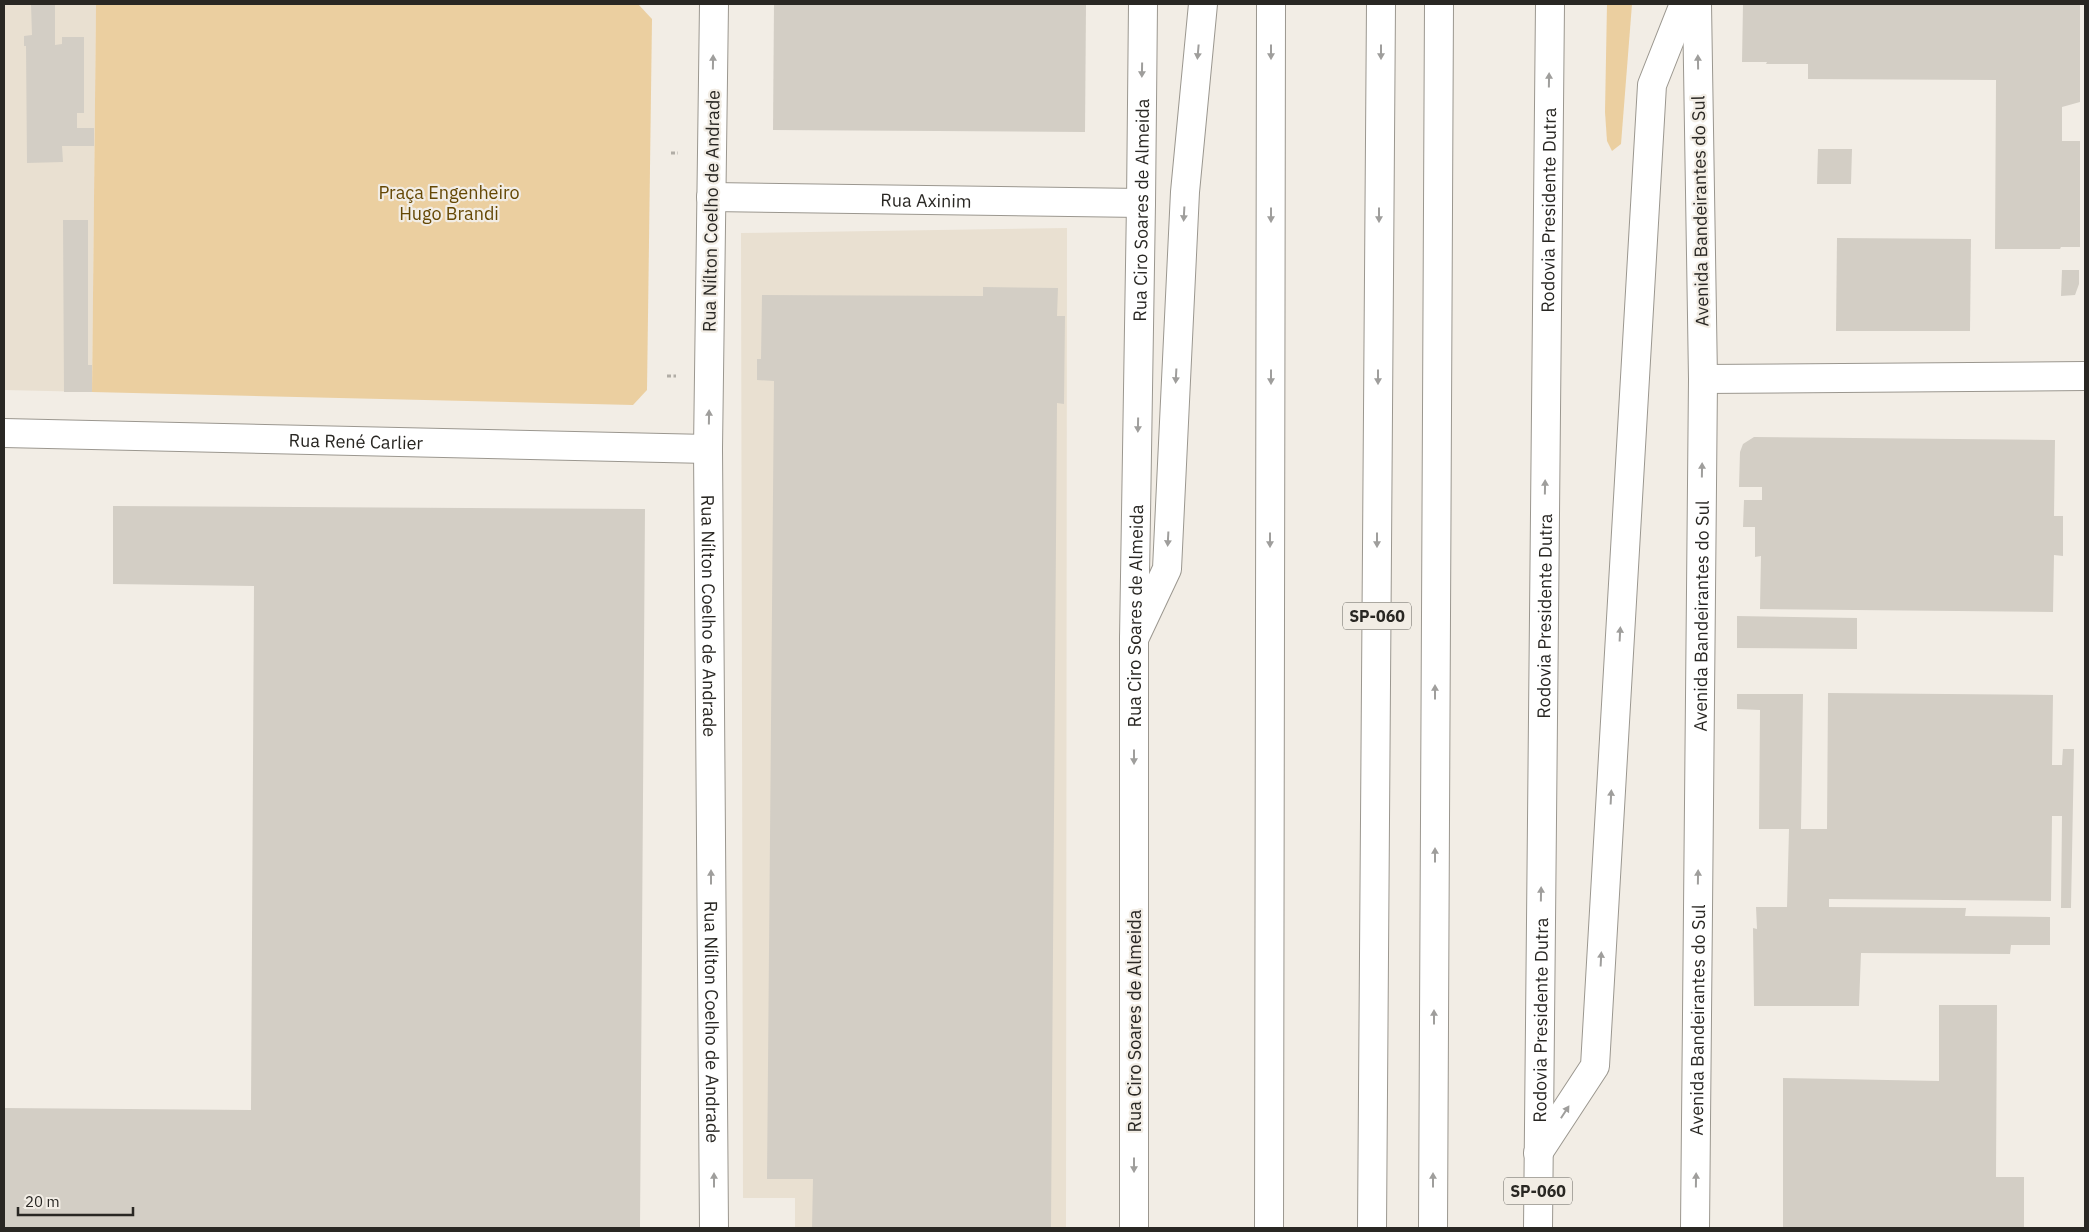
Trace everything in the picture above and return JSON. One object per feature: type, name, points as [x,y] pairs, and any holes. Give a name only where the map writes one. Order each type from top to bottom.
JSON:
[{"type":"main road","name":"Rua Nílton Coelho de Andrade","points":[[714,4],[708,449],[714,1228]]},
{"type":"main road","name":"Rua Ciro Soares de Almeida","points":[[1134,1228],[1134,639],[1142,203],[1143,4]]},
{"type":"main road","points":[[1134,639],[1167,569],[1185,192],[1203,4]]},
{"type":"main road","points":[[1269,1228],[1271,4]]},
{"type":"main road","name":"SP-060","points":[[1372,1228],[1381,4]]},
{"type":"main road","name":"SP-060","points":[[1433,1228],[1439,4]]},
{"type":"main road","name":"Rodovia Presidente Dutra","points":[[1538,1228],[1550,4]]},
{"type":"main road","points":[[1538,1153],[1595,1066],[1652,85],[1684,4]]},
{"type":"main road","name":"Avenida Bandeirantes do Sul","points":[[1695,1228],[1703,379],[1697,4]]},
{"type":"main road","name":"Rua Axinim","points":[[711,197],[1142,203]]},
{"type":"main road","points":[[1703,379],[2085,376]]},
{"type":"main road","name":"Rua René Carlier","points":[[4,433],[708,449]]},
{"type":"shaded area","points":[[4,4],[96,4],[92,392],[4,390]]},
{"type":"shaded area","points":[[1067,228],[1066,1228],[795,1228],[795,1198],[743,1198],[741,233]]},
{"type":"green space","name":"Praça Engenheiro Hugo Brandi","points":[[96,4],[638,4],[652,19],[647,390],[633,405],[92,392]]},
{"type":"green space","points":[[1607,4],[1632,4],[1621,144],[1612,151],[1607,141],[1605,112]]},
{"type":"building","points":[[31,4],[55,4],[55,45],[62,44],[62,37],[84,37],[84,113],[77,113],[77,128],[94,128],[94,146],[62,146],[63,162],[27,163],[26,46],[24,46],[24,36],[32,35]]},
{"type":"building","points":[[774,4],[1086,4],[1085,132],[773,130]]},
{"type":"building","points":[[1743,4],[2080,4],[2080,102],[2062,107],[2062,141],[2080,141],[2080,247],[2061,247],[2060,249],[1995,249],[1996,80],[1808,79],[1808,64],[1742,62]]},
{"type":"building","points":[[1818,149],[1852,149],[1851,184],[1817,184]]},
{"type":"building","points":[[63,220],[88,220],[88,365],[92,365],[92,392],[64,392]]},
{"type":"building","points":[[1837,238],[1971,239],[1970,331],[1836,331]]},
{"type":"building","points":[[2062,270],[2079,270],[2079,284],[2075,295],[2061,296]]},
{"type":"building","points":[[983,287],[1058,288],[1057,316],[1065,316],[1064,404],[1057,403],[1051,1228],[812,1228],[813,1179],[767,1179],[774,381],[757,380],[757,359],[761,359],[762,295],[983,296]]},
{"type":"building","points":[[1754,437],[2055,440],[2054,516],[2063,516],[2063,556],[2054,555],[2053,612],[1760,609],[1761,556],[1755,557],[1755,527],[1743,527],[1744,500],[1762,500],[1762,487],[1739,487],[1740,452],[1743,444]]},
{"type":"building","points":[[113,506],[645,509],[640,1228],[4,1228],[4,1108],[251,1110],[254,586],[113,584]]},
{"type":"building","points":[[1737,616],[1857,618],[1857,649],[1737,648]]},
{"type":"building","points":[[1828,693],[2053,695],[2052,765],[2062,765],[2063,749],[2074,749],[2071,908],[2061,908],[2062,816],[2052,816],[2051,901],[1829,899],[1829,907],[1966,908],[1965,916],[2050,917],[2050,945],[2011,945],[2010,954],[1861,953],[1859,1006],[1754,1006],[1753,928],[1757,929],[1756,907],[1787,907],[1789,829],[1759,829],[1760,710],[1737,709],[1737,694],[1803,694],[1801,829],[1827,829]]},
{"type":"building","points":[[1939,1005],[1997,1005],[1996,1177],[2024,1177],[2024,1228],[1783,1228],[1783,1078],[1939,1081]]}]
